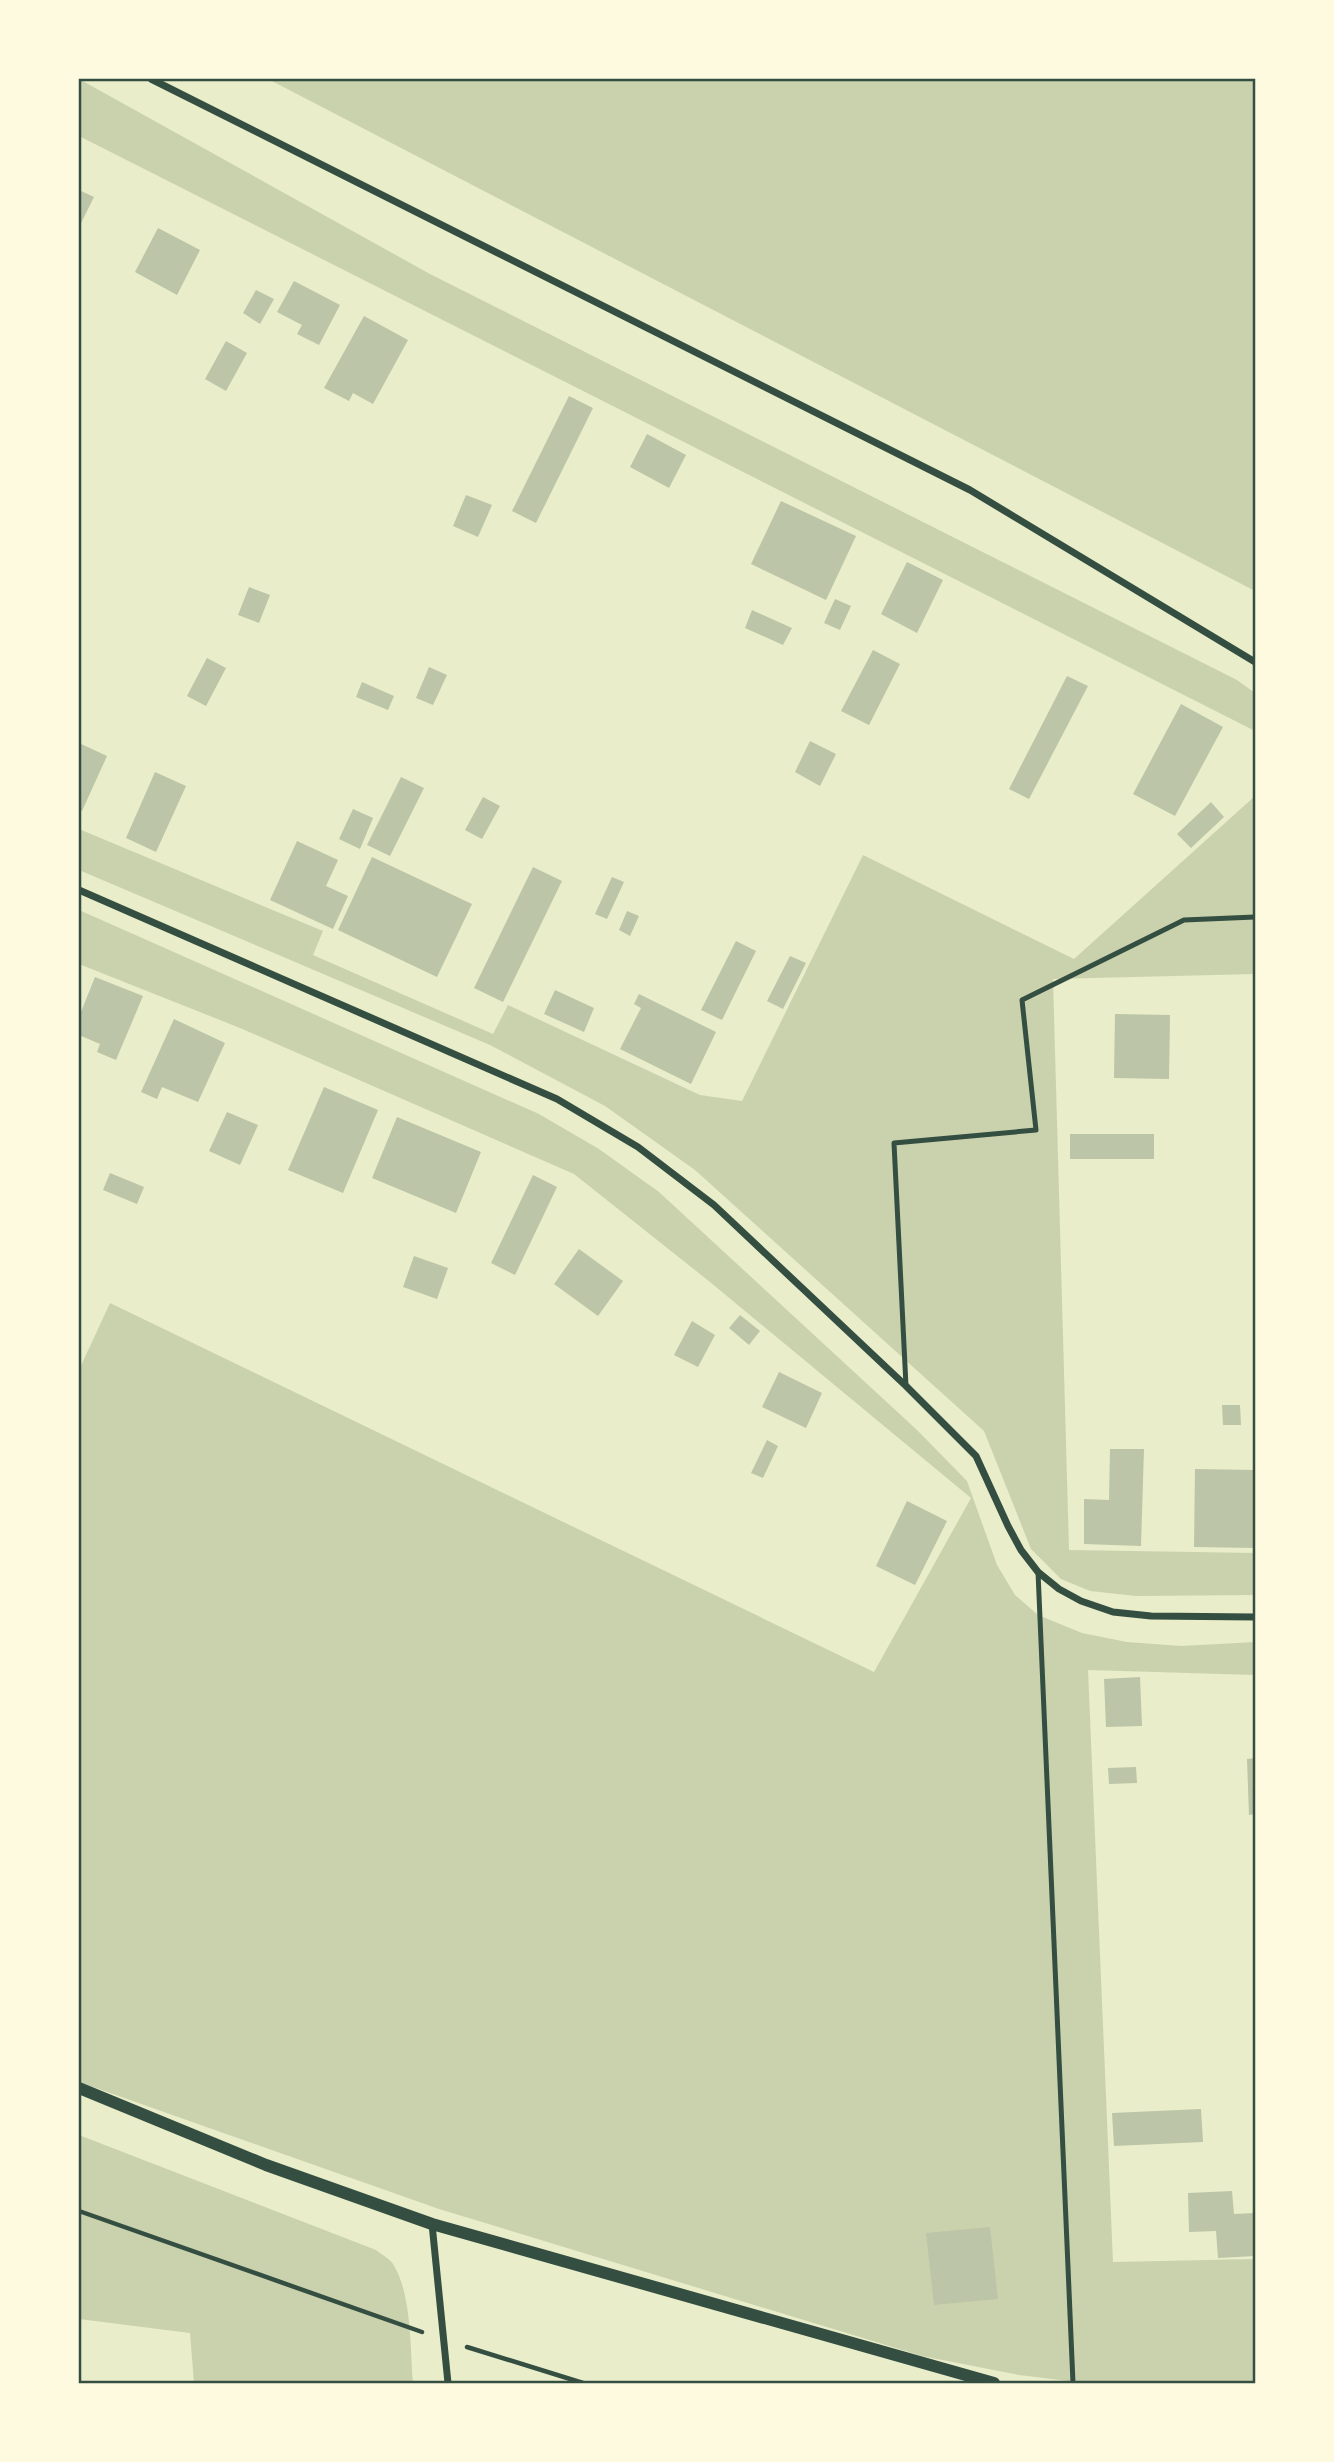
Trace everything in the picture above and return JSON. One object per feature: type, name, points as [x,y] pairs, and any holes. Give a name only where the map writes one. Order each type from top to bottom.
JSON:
[{"type":"street","points":[[151,79],[970,490],[1255,662]]},
{"type":"street","points":[[79,890],[557,1099],[626,1140],[713,1205],[906,1386],[976,1456],[1007,1526],[1021,1550],[1038,1572],[1059,1589],[1081,1601],[1113,1612],[1151,1616],[1255,1617]]},
{"type":"street","points":[[79,2088],[266,2165],[432,2224],[995,2383]]},
{"type":"street","points":[[432,2224],[448,2383]]},
{"type":"lane","points":[[906,1386],[894,1143],[1036,1130],[1022,1000],[1184,920],[1255,918]]},
{"type":"lane","points":[[1038,1572],[1073,2383]]},
{"type":"path","points":[[79,2211],[444,2340],[583,2383]]},
{"type":"green space","points":[[79,79],[430,274],[1237,680],[1255,693],[1255,731],[79,136]]},
{"type":"green space","points":[[268,79],[1255,79],[1255,591]]},
{"type":"green space","points":[[1255,796],[1255,974],[1053,979],[1069,1550],[1255,1553],[1255,1595],[1136,1596],[1090,1591],[1061,1579],[1031,1549],[984,1431],[695,1170],[605,1106],[490,1045],[79,870],[79,829],[323,931],[313,955],[493,1034],[508,1005],[700,1095],[742,1101],[863,855],[1074,959]]},
{"type":"green space","points":[[79,910],[539,1114],[599,1149],[659,1192],[917,1430],[967,1481],[997,1565],[1015,1595],[1038,1615],[1082,1633],[1127,1642],[1181,1646],[1255,1642],[1255,1675],[1088,1670],[1113,2262],[1255,2259],[1255,2383],[1085,2383],[1019,2375],[922,2356],[439,2209],[79,2082],[79,1370],[110,1303],[874,1672],[971,1498],[710,1282],[574,1174],[240,1028],[79,964]]},
{"type":"green space","points":[[79,2135],[376,2250],[387,2258],[393,2264],[404,2290],[413,2383],[194,2383],[190,2333],[79,2319]]},
{"type":"building","points":[[79,190],[94,197],[79,227]]},
{"type":"building","points":[[158,228],[200,250],[177,295],[135,272]]},
{"type":"building","points":[[294,281],[340,305],[319,345],[297,334],[302,325],[277,312]]},
{"type":"building","points":[[256,290],[274,299],[260,324],[243,313]]},
{"type":"building","points":[[364,316],[408,340],[373,404],[353,393],[349,401],[324,388]]},
{"type":"building","points":[[226,341],[247,353],[226,391],[205,379]]},
{"type":"building","points":[[569,396],[593,408],[536,523],[512,511]]},
{"type":"building","points":[[647,434],[686,455],[669,488],[630,467]]},
{"type":"building","points":[[466,495],[492,505],[478,537],[453,526]]},
{"type":"building","points":[[781,501],[856,536],[826,600],[751,564]]},
{"type":"building","points":[[907,562],[943,580],[917,633],[881,614]]},
{"type":"building","points":[[249,587],[270,595],[259,623],[238,615]]},
{"type":"building","points":[[835,599],[851,606],[840,630],[824,623]]},
{"type":"building","points":[[752,610],[792,628],[783,645],[745,628]]},
{"type":"building","points":[[873,650],[900,664],[869,725],[841,711]]},
{"type":"building","points":[[207,658],[226,668],[206,706],[187,696]]},
{"type":"building","points":[[429,667],[447,675],[433,705],[416,698]]},
{"type":"building","points":[[1067,676],[1088,686],[1029,799],[1009,789]]},
{"type":"building","points":[[362,682],[394,696],[388,710],[356,697]]},
{"type":"building","points":[[1181,704],[1223,727],[1175,816],[1133,794]]},
{"type":"building","points":[[810,741],[836,754],[820,786],[795,772]]},
{"type":"building","points":[[79,743],[107,756],[82,811],[79,810]]},
{"type":"building","points":[[155,772],[186,786],[156,852],[126,838]]},
{"type":"building","points":[[401,777],[424,788],[390,856],[367,845]]},
{"type":"building","points":[[483,797],[500,806],[482,839],[465,830]]},
{"type":"building","points":[[1211,802],[1224,817],[1191,848],[1177,834]]},
{"type":"building","points":[[353,809],[373,818],[360,849],[339,839]]},
{"type":"building","points":[[297,841],[338,860],[326,886],[348,896],[333,929],[270,900]]},
{"type":"building","points":[[372,857],[472,904],[437,977],[338,930]]},
{"type":"building","points":[[533,867],[562,881],[503,1002],[474,988]]},
{"type":"building","points":[[612,877],[624,882],[607,919],[595,914]]},
{"type":"building","points":[[627,911],[639,916],[630,936],[619,930]]},
{"type":"building","points":[[736,941],[756,951],[722,1020],[701,1010]]},
{"type":"building","points":[[790,956],[806,963],[783,1009],[767,1001]]},
{"type":"building","points":[[95,977],[143,996],[116,1060],[97,1052],[100,1044],[79,1035],[79,1017]]},
{"type":"building","points":[[555,990],[594,1008],[584,1032],[544,1014]]},
{"type":"building","points":[[639,994],[716,1032],[691,1084],[620,1049],[641,1008],[634,1004]]},
{"type":"building","points":[[1115,1014],[1170,1015],[1169,1079],[1114,1078]]},
{"type":"building","points":[[174,1019],[225,1043],[198,1102],[162,1087],[157,1099],[141,1092]]},
{"type":"building","points":[[324,1087],[378,1110],[343,1193],[288,1170]]},
{"type":"building","points":[[227,1112],[258,1125],[240,1165],[209,1151]]},
{"type":"building","points":[[397,1117],[481,1152],[456,1213],[372,1178]]},
{"type":"building","points":[[1070,1134],[1154,1134],[1154,1159],[1070,1159]]},
{"type":"building","points":[[110,1173],[144,1187],[137,1204],[103,1190]]},
{"type":"building","points":[[533,1175],[557,1187],[515,1275],[491,1263]]},
{"type":"building","points":[[579,1249],[623,1281],[598,1316],[554,1284]]},
{"type":"building","points":[[414,1256],[448,1268],[437,1299],[403,1287]]},
{"type":"building","points":[[740,1315],[760,1331],[749,1345],[729,1328]]},
{"type":"building","points":[[692,1321],[715,1335],[698,1367],[674,1355]]},
{"type":"building","points":[[779,1372],[822,1393],[806,1428],[762,1407]]},
{"type":"building","points":[[1222,1405],[1240,1405],[1241,1425],[1223,1425]]},
{"type":"building","points":[[767,1440],[778,1446],[763,1478],[751,1473]]},
{"type":"building","points":[[1110,1449],[1144,1449],[1141,1546],[1084,1544],[1084,1499],[1109,1500]]},
{"type":"building","points":[[1195,1469],[1255,1470],[1255,1548],[1194,1547]]},
{"type":"building","points":[[907,1501],[947,1521],[915,1585],[876,1566]]},
{"type":"building","points":[[1140,1677],[1142,1726],[1106,1727],[1104,1679]]},
{"type":"building","points":[[1255,1758],[1255,1814],[1249,1815],[1247,1759]]},
{"type":"building","points":[[1136,1767],[1137,1783],[1109,1784],[1108,1768]]},
{"type":"building","points":[[1201,2109],[1203,2142],[1114,2146],[1112,2113]]},
{"type":"building","points":[[1232,2191],[1234,2214],[1255,2213],[1255,2256],[1218,2258],[1216,2231],[1189,2232],[1188,2193]]},
{"type":"building","points":[[990,2227],[998,2299],[934,2305],[926,2233]]}]
